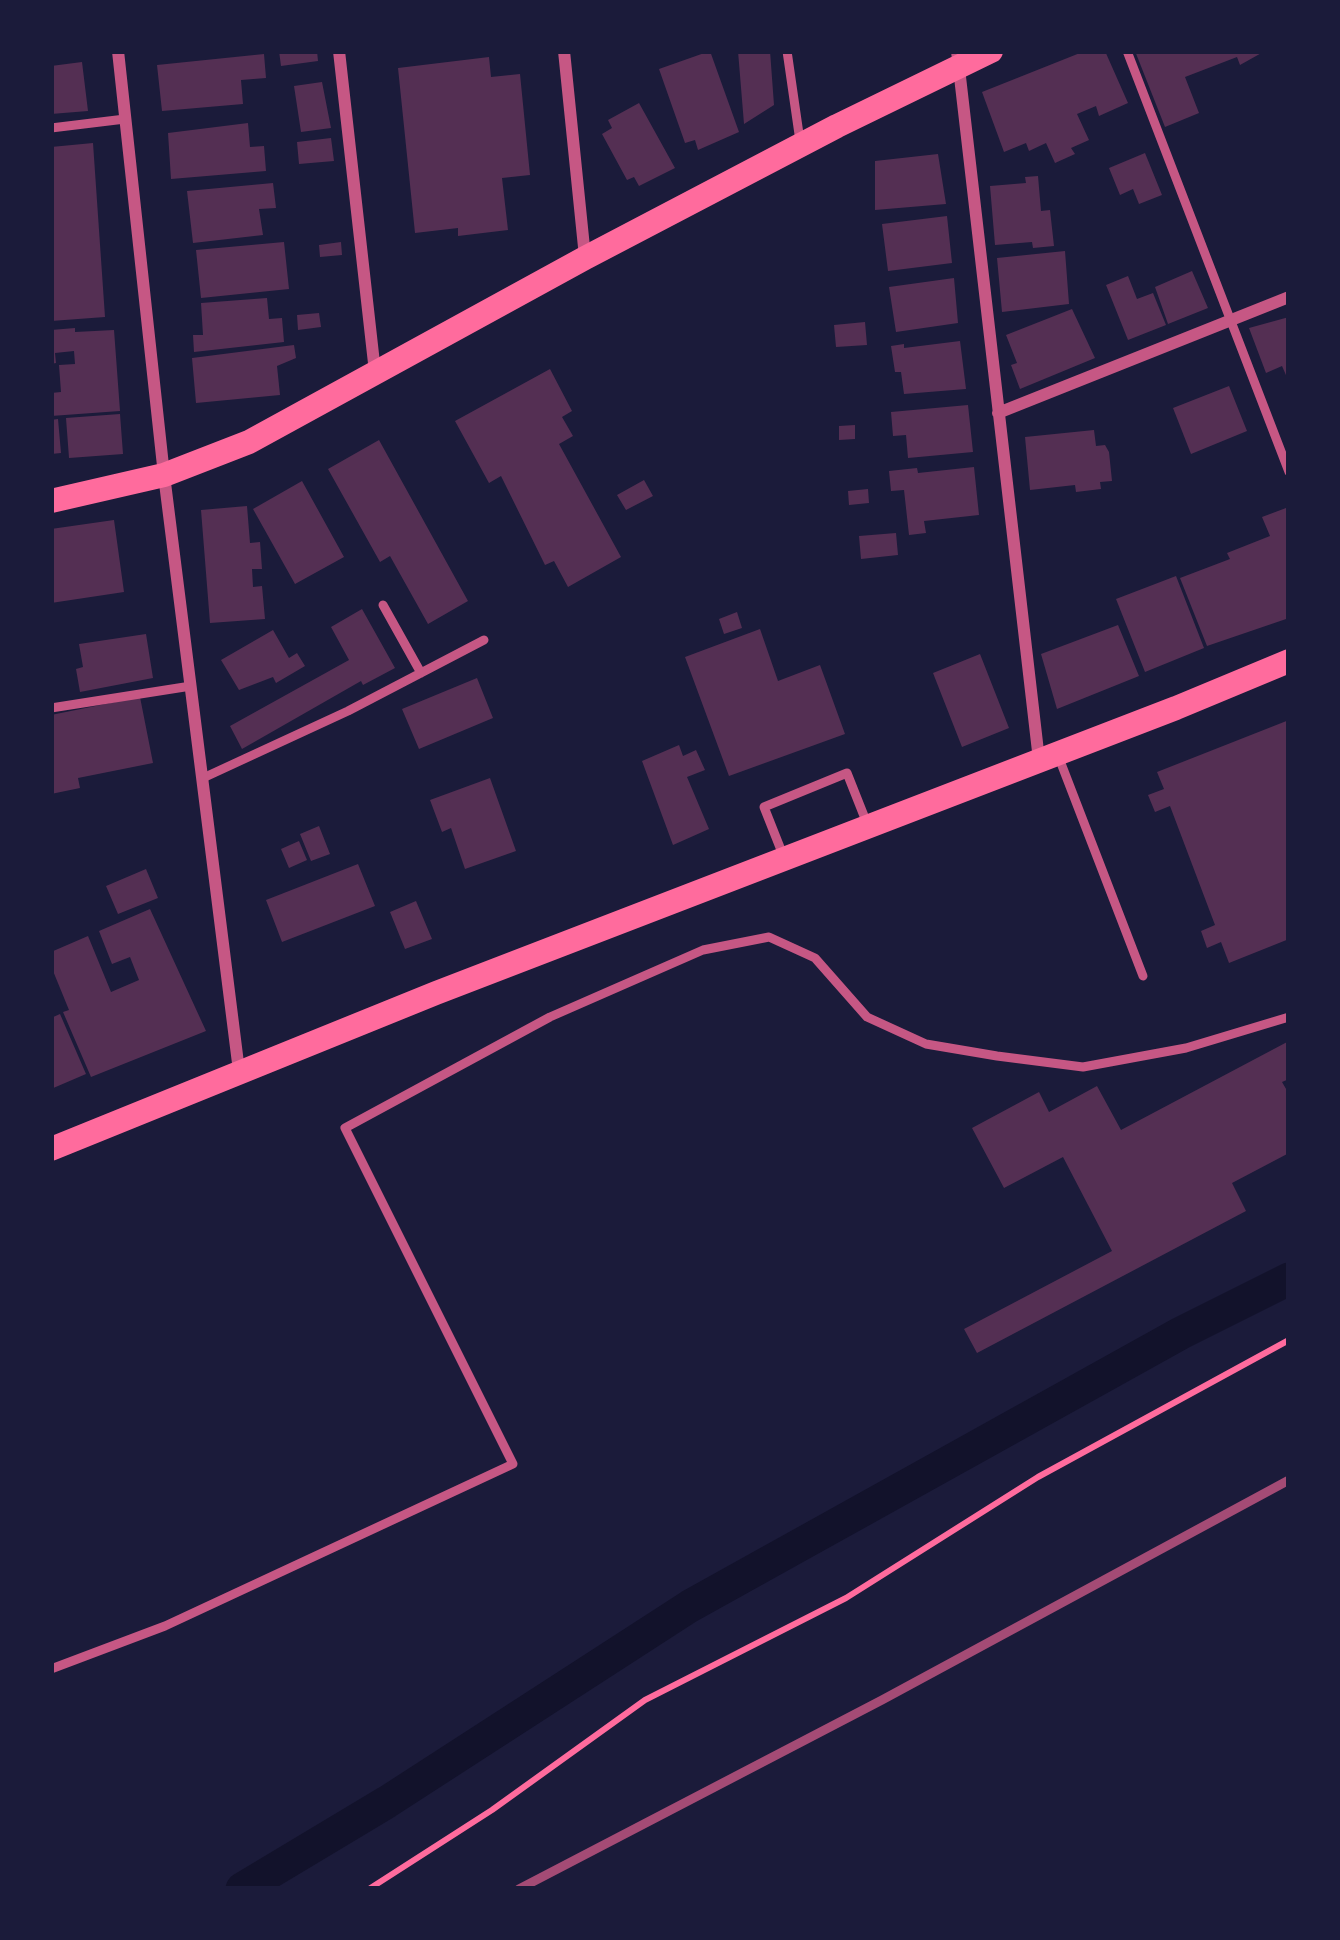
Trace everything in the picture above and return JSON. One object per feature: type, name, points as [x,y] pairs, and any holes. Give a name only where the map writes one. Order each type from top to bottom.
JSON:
[{"type":"main road","points":[[51,501],[164,475],[249,442],[957,58],[991,51]]},
{"type":"main road","points":[[51,1149],[1289,661]]},
{"type":"street","points":[[118,51],[164,475],[238,1072]]},
{"type":"street","points":[[339,51],[375,373]]},
{"type":"street","points":[[563,51],[585,259]]},
{"type":"street","points":[[957,58],[998,413],[1048,756]]},
{"type":"street","points":[[998,413],[1289,297]]},
{"type":"lane","points":[[788,51],[800,146]]},
{"type":"lane","points":[[1127,51],[1289,472]]},
{"type":"lane","points":[[51,128],[125,119]]},
{"type":"lane","points":[[383,605],[422,673]]},
{"type":"lane","points":[[203,778],[484,640]]},
{"type":"lane","points":[[51,708],[191,686]]},
{"type":"lane","points":[[1048,756],[1143,976]]},
{"type":"lane","points":[[784,859],[764,807],[847,773],[868,826]]},
{"type":"lane","points":[[51,1670],[164,1626],[513,1464],[345,1128],[550,1017],[703,950],[769,937],[815,958],[867,1017],[926,1044],[997,1057],[1083,1067],[1186,1048],[1289,1016]]},
{"type":"path","points":[[369,1889],[492,1810],[645,1700],[846,1598],[1038,1477],[1289,1340]]},
{"type":"building","points":[[279,51],[317,51],[318,61],[281,66]]},
{"type":"building","points":[[710,51],[739,132],[698,150],[695,140],[685,143],[659,69]]},
{"type":"building","points":[[738,51],[770,51],[774,105],[744,124]]},
{"type":"building","points":[[1085,51],[1105,51],[1128,103],[1099,116],[1096,106],[1077,114],[1089,140],[1071,148],[1075,154],[1055,163],[1046,143],[1029,151],[1026,143],[1004,152],[982,92]]},
{"type":"building","points":[[1135,51],[1265,51],[1240,65],[1237,57],[1185,77],[1199,113],[1165,127]]},
{"type":"building","points":[[264,54],[266,78],[241,80],[243,104],[162,111],[157,65]]},
{"type":"building","points":[[489,57],[491,77],[520,74],[530,175],[502,178],[508,230],[458,236],[458,228],[415,233],[398,68]]},
{"type":"building","points":[[82,62],[88,111],[51,114],[51,66]]},
{"type":"building","points":[[322,82],[331,128],[301,132],[294,86]]},
{"type":"building","points":[[639,103],[675,168],[639,186],[634,177],[627,180],[602,134],[612,128],[608,120]]},
{"type":"building","points":[[248,123],[250,147],[264,146],[266,171],[171,179],[168,133]]},
{"type":"building","points":[[331,138],[334,161],[299,164],[297,142]]},
{"type":"building","points":[[93,143],[105,317],[51,321],[51,147]]},
{"type":"building","points":[[1145,153],[1162,195],[1139,204],[1133,189],[1120,195],[1109,168]]},
{"type":"building","points":[[938,154],[946,204],[875,210],[875,161]]},
{"type":"building","points":[[1038,176],[1041,211],[1050,210],[1054,246],[1033,248],[1032,242],[995,245],[990,186],[1026,183],[1025,177]]},
{"type":"building","points":[[273,183],[276,208],[259,209],[263,235],[193,243],[187,191]]},
{"type":"building","points":[[947,216],[952,263],[888,271],[882,224]]},
{"type":"building","points":[[284,242],[289,289],[201,298],[196,250]]},
{"type":"building","points":[[341,242],[342,255],[320,257],[319,245]]},
{"type":"building","points":[[1065,251],[1069,304],[1002,312],[997,258]]},
{"type":"building","points":[[1192,271],[1208,308],[1168,324],[1155,287]]},
{"type":"building","points":[[1128,276],[1137,299],[1153,293],[1166,325],[1128,340],[1106,285]]},
{"type":"building","points":[[954,278],[958,323],[896,332],[889,287]]},
{"type":"building","points":[[267,298],[269,319],[282,318],[284,342],[194,352],[193,335],[203,335],[201,303]]},
{"type":"building","points":[[1072,309],[1095,358],[1020,389],[1011,365],[1017,363],[1006,335]]},
{"type":"building","points":[[319,313],[321,327],[298,330],[297,315]]},
{"type":"building","points":[[1289,317],[1289,382],[1282,366],[1266,373],[1249,328]]},
{"type":"building","points":[[865,322],[867,345],[836,347],[834,325]]},
{"type":"building","points":[[75,328],[75,332],[114,330],[120,411],[51,416],[51,393],[61,392],[59,365],[75,364],[74,351],[55,353],[56,363],[51,364],[51,330]]},
{"type":"building","points":[[960,341],[966,389],[904,394],[891,346]]},
{"type":"building","points":[[294,345],[296,358],[277,366],[280,395],[196,403],[192,358]]},
{"type":"building","points":[[550,369],[572,411],[562,417],[573,436],[559,444],[621,557],[568,587],[554,561],[545,565],[501,476],[489,483],[455,421]]},
{"type":"building","points":[[1229,386],[1247,431],[1191,454],[1173,408]]},
{"type":"building","points":[[968,405],[973,452],[908,458],[906,435],[893,436],[891,412]]},
{"type":"building","points":[[120,414],[123,454],[69,458],[66,418]]},
{"type":"building","points":[[58,419],[61,453],[51,454],[51,420]]},
{"type":"building","points":[[855,425],[855,439],[839,440],[839,426]]},
{"type":"building","points":[[1094,430],[1096,446],[1105,445],[1109,452],[1112,481],[1100,482],[1101,489],[1076,492],[1075,485],[1030,490],[1025,437]]},
{"type":"building","points":[[379,440],[468,601],[428,624],[390,556],[380,562],[328,469]]},
{"type":"building","points":[[974,467],[979,515],[924,521],[926,533],[909,535],[904,490],[891,491],[889,471]]},
{"type":"building","points":[[644,480],[653,496],[626,510],[617,495]]},
{"type":"building","points":[[302,481],[344,557],[295,584],[253,509]]},
{"type":"building","points":[[868,489],[869,503],[849,505],[848,491]]},
{"type":"building","points":[[247,506],[250,543],[260,542],[262,569],[252,569],[253,587],[262,586],[265,619],[210,623],[201,510]]},
{"type":"building","points":[[1286,508],[1289,618],[1207,646],[1180,578],[1230,559],[1227,553],[1270,536],[1262,517]]},
{"type":"building","points":[[114,520],[124,592],[51,603],[51,529]]},
{"type":"building","points":[[896,533],[898,555],[861,559],[859,536]]},
{"type":"building","points":[[1176,576],[1204,648],[1145,672],[1116,599]]},
{"type":"building","points":[[362,609],[395,668],[363,685],[361,681],[242,749],[230,726],[349,660],[331,627]]},
{"type":"building","points":[[737,612],[742,628],[724,634],[719,619]]},
{"type":"building","points":[[1118,625],[1139,676],[1057,709],[1041,654]]},
{"type":"building","points":[[760,629],[778,681],[820,665],[845,734],[729,776],[685,657]]},
{"type":"building","points":[[273,630],[289,658],[297,653],[305,666],[276,683],[273,677],[239,690],[221,660]]},
{"type":"building","points":[[146,634],[153,678],[80,692],[79,644]]},
{"type":"building","points":[[980,654],[1009,728],[962,747],[933,673]]},
{"type":"building","points":[[477,678],[493,718],[419,749],[402,709]]},
{"type":"building","points":[[140,697],[153,763],[78,778],[80,788],[51,794],[51,715]]},
{"type":"building","points":[[1289,720],[1289,939],[1229,963],[1221,942],[1207,948],[1201,931],[1215,925],[1170,806],[1155,812],[1148,795],[1164,789],[1157,772]]},
{"type":"building","points":[[679,745],[683,756],[696,750],[705,770],[687,777],[709,829],[673,845],[642,761]]},
{"type":"building","points":[[490,778],[516,851],[465,869],[451,828],[442,832],[430,800]]},
{"type":"building","points":[[319,826],[330,854],[311,861],[300,834]]},
{"type":"building","points":[[299,841],[307,860],[289,868],[281,849]]},
{"type":"building","points":[[358,864],[375,906],[282,942],[266,900]]},
{"type":"building","points":[[146,869],[158,898],[118,914],[106,886]]},
{"type":"building","points":[[416,901],[432,939],[405,949],[390,912]]},
{"type":"building","points":[[150,909],[206,1031],[91,1077],[63,1012],[69,1010],[51,966],[51,952],[88,936],[111,992],[139,980],[130,957],[112,964],[99,931]]},
{"type":"building","points":[[60,1014],[86,1074],[51,1089],[51,1018]]},
{"type":"building","points":[[1289,1041],[1289,1079],[1282,1082],[1289,1094],[1289,1153],[1232,1183],[1246,1211],[977,1353],[964,1329],[1112,1251],[1063,1157],[1004,1188],[972,1128],[1039,1092],[1049,1112],[1097,1086],[1121,1130]]},
{"type":"waterway","points":[[242,1889],[387,1802],[690,1606],[1181,1333],[1289,1279]]},
{"type":"railway","points":[[519,1889],[1289,1480]]}]
